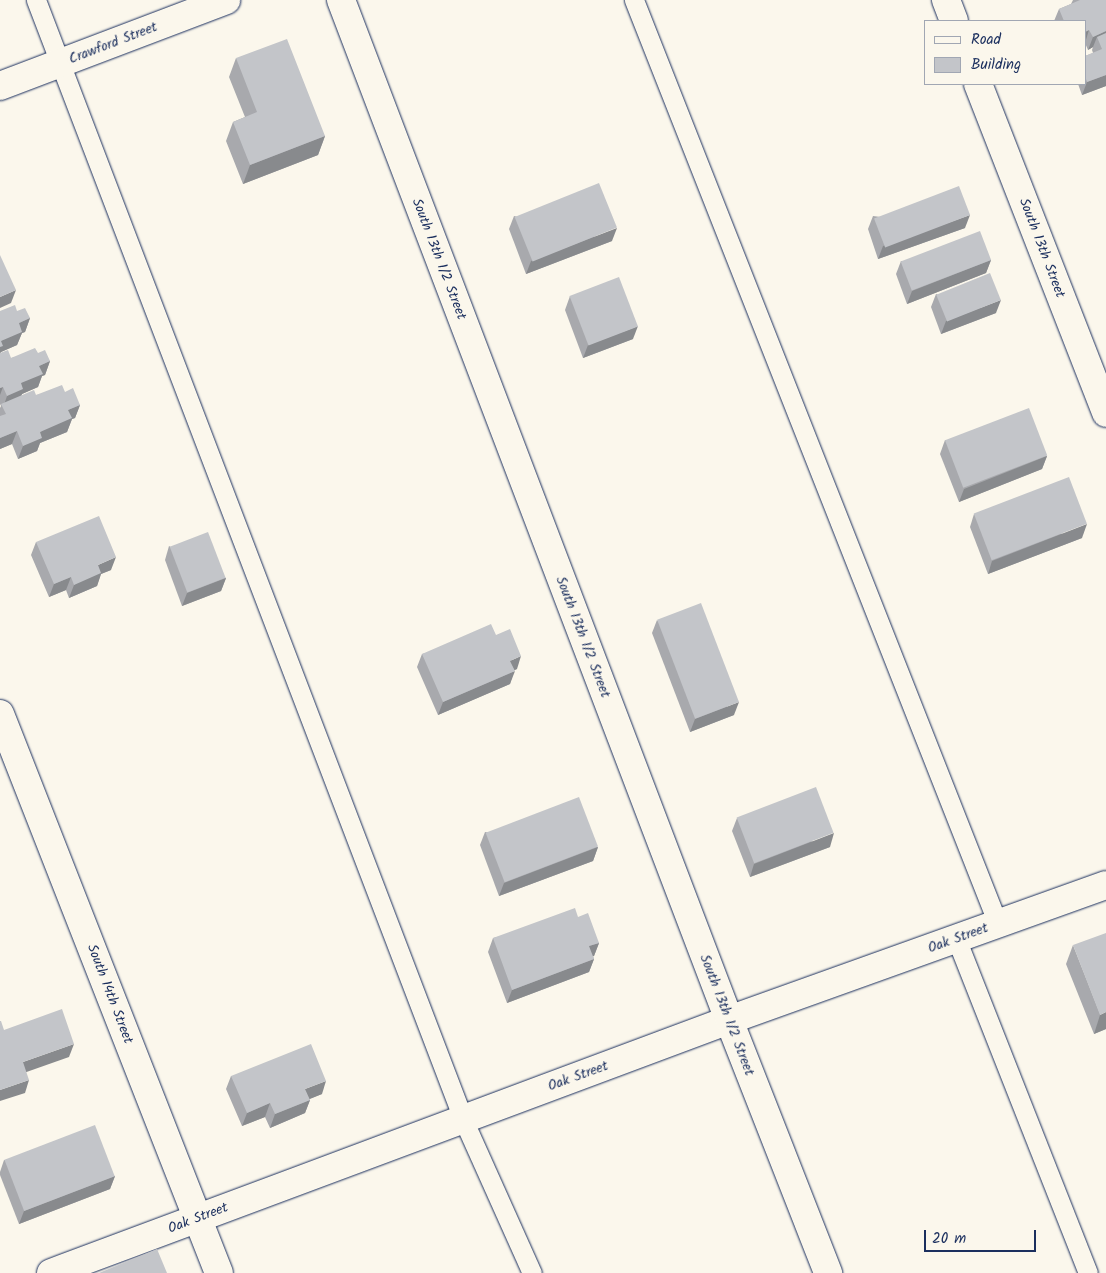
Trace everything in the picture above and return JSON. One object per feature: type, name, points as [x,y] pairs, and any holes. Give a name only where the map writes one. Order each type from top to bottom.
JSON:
[{"type":"street","name":"Crawford Street","points":[[0,86],[226,0]]},
{"type":"street","name":"South 13th 1/2 Street","points":[[340,0],[728,1020],[828,1273]]},
{"type":"street","points":[[946,0],[954,20]]},
{"type":"street","name":"South 13th Street","points":[[978,85],[1106,413]]},
{"type":"street","name":"South 14th Street","points":[[0,714],[219,1273]]},
{"type":"street","name":"Oak Street","points":[[51,1273],[728,1020],[1106,886]]},
{"type":"lane","points":[[36,0],[463,1119],[532,1273]]},
{"type":"lane","points":[[634,0],[998,924]]},
{"type":"lane","points":[[956,938],[1088,1273]]},
{"type":"building","points":[[1080,0],[1106,0],[1106,31],[1093,37],[1089,30],[1086,32],[1086,20],[1064,20],[1059,9]]},
{"type":"building","points":[[1106,33],[1106,75],[1087,82],[1086,56],[1102,49],[1097,37]]},
{"type":"building","points":[[287,39],[325,136],[250,165],[233,122],[257,112],[236,58]]},
{"type":"building","points":[[599,183],[617,228],[533,262],[515,217]]},
{"type":"building","points":[[959,186],[970,215],[885,248],[874,219]]},
{"type":"building","points":[[980,231],[991,260],[912,290],[901,261]]},
{"type":"building","points":[[0,255],[16,290],[0,297]]},
{"type":"building","points":[[990,273],[1001,300],[947,322],[936,295]]},
{"type":"building","points":[[619,277],[638,326],[589,345],[570,296]]},
{"type":"building","points":[[15,305],[17,311],[25,308],[30,318],[19,323],[22,332],[1,341],[3,346],[0,347],[0,311]]},
{"type":"building","points":[[35,348],[38,353],[45,350],[50,361],[39,366],[43,374],[21,383],[23,389],[7,396],[3,387],[0,388],[0,353],[8,350],[11,358]]},
{"type":"building","points":[[62,385],[65,392],[73,388],[80,405],[68,410],[72,418],[40,432],[42,438],[23,446],[17,431],[0,438],[0,416],[6,414],[1,404],[34,390],[36,395]]},
{"type":"building","points":[[1029,408],[1047,456],[963,488],[945,440]]},
{"type":"building","points":[[1069,477],[1087,524],[992,560],[974,514]]},
{"type":"building","points":[[99,516],[116,557],[98,565],[101,573],[74,585],[71,577],[54,584],[36,542]]},
{"type":"building","points":[[208,532],[226,578],[187,592],[170,547]]},
{"type":"building","points":[[701,603],[739,702],[695,719],[657,620]]},
{"type":"building","points":[[491,624],[496,635],[510,629],[521,656],[510,661],[515,671],[443,702],[422,654]]},
{"type":"building","points":[[816,787],[834,833],[754,863],[737,817]]},
{"type":"building","points":[[579,797],[598,846],[505,882],[486,833]]},
{"type":"building","points":[[575,908],[578,917],[588,913],[599,943],[589,946],[594,959],[512,990],[493,938]]},
{"type":"building","points":[[1106,933],[1106,1012],[1100,1015],[1073,945]]},
{"type":"building","points":[[62,1009],[74,1044],[23,1062],[29,1080],[0,1090],[0,1021],[4,1030]]},
{"type":"building","points":[[311,1044],[326,1081],[305,1089],[310,1100],[275,1114],[270,1103],[247,1113],[231,1076]]},
{"type":"building","points":[[95,1125],[115,1176],[24,1211],[4,1160]]},
{"type":"building","points":[[157,1249],[167,1273],[99,1273]]}]
